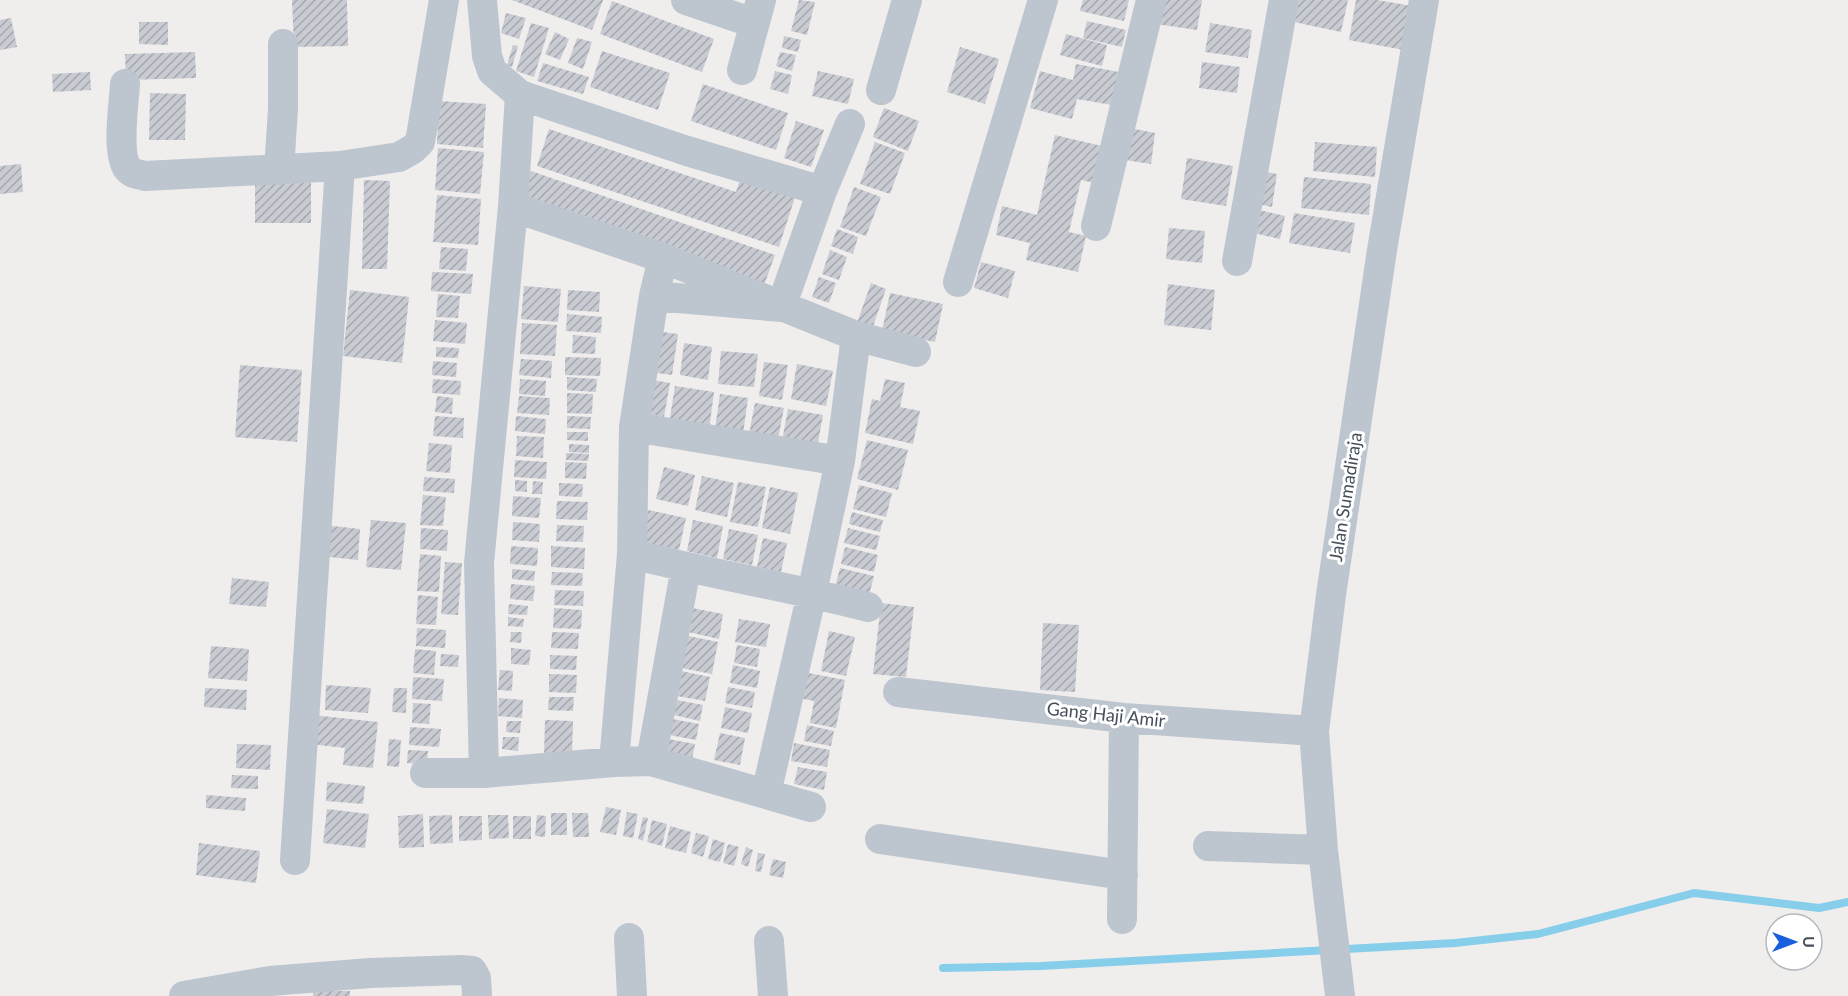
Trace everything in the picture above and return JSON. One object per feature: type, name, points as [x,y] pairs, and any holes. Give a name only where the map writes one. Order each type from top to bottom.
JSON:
[{"type":"street","points":[[124,84],[122,155],[126,167],[131,172],[145,176],[340,166],[399,157],[420,142],[444,0]]},
{"type":"street","points":[[482,0],[487,56],[492,72],[520,95],[687,151],[822,191]]},
{"type":"street","points":[[686,0],[758,11],[742,70]]},
{"type":"street","points":[[880,90],[907,0]]},
{"type":"street","points":[[958,282],[1043,0]]},
{"type":"street","points":[[1096,225],[1151,0]]},
{"type":"street","points":[[1237,261],[1284,0]]},
{"type":"street","name":"Jalan Sumadiraja","points":[[1340,996],[1323,850],[1314,731],[1330,595],[1382,250],[1424,0]]},
{"type":"street","points":[[279,170],[283,109],[283,44]]},
{"type":"street","points":[[484,773],[479,563],[513,207],[520,95]]},
{"type":"street","points":[[781,306],[822,191],[850,124]]},
{"type":"street","points":[[295,860],[340,166]]},
{"type":"street","points":[[513,207],[663,258],[856,336],[916,352]]},
{"type":"street","points":[[614,762],[632,554],[634,427],[654,296],[663,258]]},
{"type":"street","points":[[654,296],[781,306]]},
{"type":"street","points":[[766,794],[840,460],[856,336]]},
{"type":"street","points":[[634,427],[840,460]]},
{"type":"street","points":[[632,554],[812,593],[868,608]]},
{"type":"street","points":[[651,761],[686,567]]},
{"type":"street","name":"Gang Haji Amir","points":[[898,692],[1124,718],[1314,731]]},
{"type":"street","points":[[1122,919],[1124,718]]},
{"type":"street","points":[[425,773],[484,773],[651,761],[811,807]]},
{"type":"street","points":[[880,839],[1123,874]]},
{"type":"street","points":[[1208,846],[1323,850]]},
{"type":"street","points":[[629,938],[632,996]]},
{"type":"street","points":[[769,941],[773,996]]},
{"type":"street","points":[[184,996],[270,981],[370,972],[462,970],[472,971],[476,978],[477,996]]},
{"type":"building","points":[[292,0],[347,0],[348,46],[294,47]]},
{"type":"building","points":[[512,0],[603,0],[592,30]]},
{"type":"building","points":[[799,0],[815,2],[807,35],[791,31]]},
{"type":"building","points":[[1083,0],[1129,0],[1124,21],[1080,11]]},
{"type":"building","points":[[1160,0],[1202,0],[1197,30],[1156,24]]},
{"type":"building","points":[[1299,0],[1348,0],[1341,32],[1294,22]]},
{"type":"building","points":[[1356,0],[1377,0],[1418,7],[1410,51],[1349,40]]},
{"type":"building","points":[[612,1],[714,39],[702,72],[600,34]]},
{"type":"building","points":[[506,13],[526,18],[519,39],[501,33]]},
{"type":"building","points":[[11,18],[17,47],[0,50],[0,20]]},
{"type":"building","points":[[1087,21],[1126,30],[1122,47],[1083,38]]},
{"type":"building","points":[[139,22],[168,22],[168,45],[139,44]]},
{"type":"building","points":[[531,23],[549,28],[534,77],[516,71]]},
{"type":"building","points":[[1210,23],[1252,30],[1248,58],[1205,52]]},
{"type":"building","points":[[555,32],[569,39],[560,60],[545,54]]},
{"type":"building","points":[[1066,34],[1107,45],[1102,66],[1060,55]]},
{"type":"building","points":[[784,36],[801,40],[798,52],[782,48]]},
{"type":"building","points":[[577,38],[592,42],[583,69],[568,63]]},
{"type":"building","points":[[513,45],[518,46],[512,67],[507,65]]},
{"type":"building","points":[[960,47],[999,59],[985,104],[947,92]]},
{"type":"building","points":[[602,51],[670,73],[658,110],[590,87]]},
{"type":"building","points":[[195,52],[196,78],[126,80],[125,54]]},
{"type":"building","points":[[780,52],[796,55],[792,71],[776,66]]},
{"type":"building","points":[[1202,62],[1240,67],[1237,93],[1199,88]]},
{"type":"building","points":[[543,63],[589,77],[583,94],[537,81]]},
{"type":"building","points":[[1076,64],[1119,72],[1112,105],[1077,99],[1072,119],[1030,108],[1040,71],[1073,80]]},
{"type":"building","points":[[775,71],[792,75],[788,94],[770,89]]},
{"type":"building","points":[[818,71],[854,79],[848,104],[812,96]]},
{"type":"building","points":[[90,72],[91,90],[53,92],[52,74]]},
{"type":"building","points":[[703,84],[788,113],[776,150],[691,121]]},
{"type":"building","points":[[150,93],[186,94],[185,140],[149,140]]},
{"type":"building","points":[[439,101],[486,104],[483,148],[437,144]]},
{"type":"building","points":[[884,108],[919,121],[908,151],[873,137]]},
{"type":"building","points":[[796,121],[824,130],[811,167],[784,158]]},
{"type":"building","points":[[1130,128],[1155,133],[1151,164],[1125,160]]},
{"type":"building","points":[[549,129],[736,192],[740,179],[795,197],[779,247],[537,166]]},
{"type":"building","points":[[1055,135],[1106,147],[1098,184],[1081,180],[1069,232],[1086,236],[1078,272],[1026,260],[1030,243],[996,235],[1002,206],[1037,215]]},
{"type":"building","points":[[875,142],[905,153],[890,194],[860,184]]},
{"type":"building","points":[[1315,142],[1377,147],[1375,177],[1313,171]]},
{"type":"building","points":[[438,148],[484,152],[480,194],[435,190]]},
{"type":"building","points":[[1187,158],[1233,166],[1226,206],[1181,199]]},
{"type":"building","points":[[21,164],[23,192],[0,194],[0,166]]},
{"type":"building","points":[[531,171],[775,255],[763,288],[519,204]]},
{"type":"building","points":[[1261,171],[1277,174],[1272,207],[1257,204]]},
{"type":"building","points":[[1304,177],[1371,184],[1369,215],[1301,208]]},
{"type":"building","points":[[255,178],[311,178],[311,223],[255,223]]},
{"type":"building","points":[[364,180],[390,181],[387,269],[362,269]]},
{"type":"building","points":[[854,187],[881,197],[866,236],[840,227]]},
{"type":"building","points":[[437,195],[481,199],[478,245],[433,242]]},
{"type":"building","points":[[1259,210],[1285,216],[1280,239],[1254,233]]},
{"type":"building","points":[[1294,213],[1355,223],[1350,253],[1289,243]]},
{"type":"building","points":[[1169,228],[1205,231],[1202,263],[1166,259]]},
{"type":"building","points":[[837,229],[858,237],[853,254],[831,246]]},
{"type":"building","points":[[441,247],[468,249],[466,271],[439,269]]},
{"type":"building","points":[[830,250],[847,257],[839,280],[822,274]]},
{"type":"building","points":[[981,262],[1015,271],[1008,298],[974,288]]},
{"type":"building","points":[[432,272],[473,274],[471,294],[431,291]]},
{"type":"building","points":[[819,277],[836,283],[829,303],[812,297]]},
{"type":"building","points":[[871,283],[886,289],[872,329],[857,323]]},
{"type":"building","points":[[1168,284],[1215,290],[1211,330],[1164,325]]},
{"type":"building","points":[[524,286],[561,289],[558,322],[521,319]]},
{"type":"building","points":[[350,290],[409,297],[402,363],[343,356]]},
{"type":"building","points":[[568,290],[600,292],[599,312],[567,310]]},
{"type":"building","points":[[890,293],[943,304],[935,342],[882,331]]},
{"type":"building","points":[[438,294],[460,296],[458,318],[436,317]]},
{"type":"building","points":[[567,314],[602,317],[601,333],[566,331]]},
{"type":"building","points":[[435,320],[467,323],[465,344],[433,341]]},
{"type":"building","points":[[522,323],[557,325],[555,356],[520,354]]},
{"type":"building","points":[[655,331],[678,334],[672,375],[649,372]]},
{"type":"building","points":[[573,335],[596,337],[595,354],[572,353]]},
{"type":"building","points":[[684,343],[712,347],[708,380],[680,375]]},
{"type":"building","points":[[436,347],[459,348],[458,358],[436,357]]},
{"type":"building","points":[[721,351],[758,354],[754,387],[718,384]]},
{"type":"building","points":[[565,357],[601,358],[600,376],[565,375]]},
{"type":"building","points":[[521,359],[552,361],[551,378],[519,375]]},
{"type":"building","points":[[433,361],[457,363],[456,377],[432,375]]},
{"type":"building","points":[[764,362],[788,365],[782,400],[759,396]]},
{"type":"building","points":[[797,364],[833,371],[826,406],[791,399]]},
{"type":"building","points":[[240,365],[302,370],[297,442],[235,437]]},
{"type":"building","points":[[567,377],[597,379],[596,392],[567,390]]},
{"type":"building","points":[[433,379],[461,381],[460,395],[432,393]]},
{"type":"building","points":[[520,379],[546,381],[545,396],[519,394]]},
{"type":"building","points":[[647,379],[670,383],[664,417],[641,413]]},
{"type":"building","points":[[885,379],[905,383],[900,407],[920,411],[913,444],[865,433],[872,399],[880,401]]},
{"type":"building","points":[[675,386],[714,392],[709,430],[669,424]]},
{"type":"building","points":[[567,393],[593,394],[592,414],[567,413]]},
{"type":"building","points":[[720,394],[748,398],[743,434],[715,429]]},
{"type":"building","points":[[437,396],[453,398],[452,414],[435,412]]},
{"type":"building","points":[[519,396],[550,398],[549,415],[517,413]]},
{"type":"building","points":[[755,403],[784,408],[778,439],[749,434]]},
{"type":"building","points":[[788,409],[823,415],[817,448],[782,441]]},
{"type":"building","points":[[435,416],[464,418],[463,438],[433,436]]},
{"type":"building","points":[[516,416],[546,419],[545,434],[515,431]]},
{"type":"building","points":[[567,416],[591,417],[590,429],[567,428]]},
{"type":"building","points":[[567,432],[588,432],[588,441],[567,440]]},
{"type":"building","points":[[517,436],[544,437],[543,458],[516,456]]},
{"type":"building","points":[[867,440],[908,450],[898,490],[857,479]]},
{"type":"building","points":[[429,443],[452,445],[450,473],[426,471]]},
{"type":"building","points":[[569,444],[589,445],[589,453],[569,452]]},
{"type":"building","points":[[566,453],[589,454],[588,461],[566,460]]},
{"type":"building","points":[[515,460],[547,462],[546,479],[514,477]]},
{"type":"building","points":[[565,462],[587,463],[586,479],[565,478]]},
{"type":"building","points":[[664,467],[695,475],[688,506],[656,499]]},
{"type":"building","points":[[702,476],[734,483],[727,517],[695,510]]},
{"type":"building","points":[[424,477],[455,479],[454,493],[423,491]]},
{"type":"building","points":[[515,480],[527,481],[527,492],[515,491]]},
{"type":"building","points":[[533,481],[543,482],[542,494],[532,494]]},
{"type":"building","points":[[738,482],[766,487],[758,527],[730,522]]},
{"type":"building","points":[[559,483],[583,484],[582,497],[559,496]]},
{"type":"building","points":[[859,485],[892,493],[886,517],[853,509]]},
{"type":"building","points":[[770,487],[798,493],[790,534],[762,528]]},
{"type":"building","points":[[423,495],[446,497],[443,526],[420,525]]},
{"type":"building","points":[[513,496],[541,498],[539,518],[512,516]]},
{"type":"building","points":[[557,501],[588,502],[587,520],[556,519]]},
{"type":"building","points":[[648,510],[686,518],[679,550],[642,542]]},
{"type":"building","points":[[852,512],[883,520],[880,532],[849,524]]},
{"type":"building","points":[[371,520],[406,523],[401,570],[366,567]]},
{"type":"building","points":[[693,520],[723,526],[717,558],[687,551]]},
{"type":"building","points":[[513,522],[540,524],[539,542],[512,540]]},
{"type":"building","points":[[324,525],[360,529],[358,560],[320,556]]},
{"type":"building","points":[[557,525],[584,526],[583,542],[556,541]]},
{"type":"building","points":[[421,528],[448,530],[447,551],[420,549]]},
{"type":"building","points":[[848,528],[880,536],[876,550],[844,543]]},
{"type":"building","points":[[729,529],[758,535],[752,565],[723,559]]},
{"type":"building","points":[[763,538],[787,543],[781,572],[757,567]]},
{"type":"building","points":[[511,546],[538,548],[537,566],[510,564]]},
{"type":"building","points":[[551,546],[585,548],[584,569],[551,567]]},
{"type":"building","points":[[845,547],[878,555],[874,572],[841,564]]},
{"type":"building","points":[[420,554],[441,556],[439,592],[417,591]]},
{"type":"building","points":[[445,562],[462,563],[458,615],[441,614]]},
{"type":"building","points":[[840,568],[874,576],[868,599],[834,591]]},
{"type":"building","points":[[512,569],[535,571],[534,581],[512,579]]},
{"type":"building","points":[[552,572],[583,573],[582,586],[551,585]]},
{"type":"building","points":[[232,578],[269,582],[266,607],[229,604]]},
{"type":"building","points":[[511,584],[535,586],[533,601],[510,599]]},
{"type":"building","points":[[555,590],[584,591],[583,606],[554,605]]},
{"type":"building","points":[[418,595],[438,597],[436,625],[416,624]]},
{"type":"building","points":[[881,603],[914,607],[906,677],[873,674]]},
{"type":"building","points":[[509,604],[528,606],[527,615],[508,614]]},
{"type":"building","points":[[554,608],[582,610],[581,629],[553,628]]},
{"type":"building","points":[[692,608],[723,614],[719,639],[688,632]]},
{"type":"building","points":[[508,617],[524,619],[523,627],[508,626]]},
{"type":"building","points":[[739,619],[770,624],[766,647],[735,642]]},
{"type":"building","points":[[1043,623],[1079,625],[1075,692],[1040,690]]},
{"type":"building","points":[[417,628],[446,630],[445,648],[416,646]]},
{"type":"building","points":[[829,631],[855,637],[846,676],[821,671]]},
{"type":"building","points":[[511,632],[522,632],[521,643],[510,642]]},
{"type":"building","points":[[552,632],[579,633],[578,649],[551,648]]},
{"type":"building","points":[[688,636],[718,642],[712,674],[681,668]]},
{"type":"building","points":[[737,645],[760,649],[757,667],[734,663]]},
{"type":"building","points":[[211,646],[249,649],[247,681],[208,678]]},
{"type":"building","points":[[511,648],[531,650],[529,665],[511,664]]},
{"type":"building","points":[[415,649],[436,651],[434,675],[413,673]]},
{"type":"building","points":[[441,654],[459,655],[458,667],[440,666]]},
{"type":"building","points":[[550,655],[577,656],[576,670],[550,669]]},
{"type":"building","points":[[733,665],[760,671],[757,688],[730,683]]},
{"type":"building","points":[[500,670],[513,671],[512,691],[498,690]]},
{"type":"building","points":[[681,671],[710,677],[705,701],[677,696]]},
{"type":"building","points":[[803,672],[845,680],[836,728],[810,723],[814,701],[798,698]]},
{"type":"building","points":[[549,674],[577,675],[576,693],[549,692]]},
{"type":"building","points":[[413,677],[444,679],[442,701],[412,699]]},
{"type":"building","points":[[326,685],[371,688],[368,713],[325,710]]},
{"type":"building","points":[[728,687],[755,692],[752,708],[725,703]]},
{"type":"building","points":[[205,688],[247,690],[246,710],[204,707]]},
{"type":"building","points":[[394,688],[407,688],[406,713],[392,712]]},
{"type":"building","points":[[549,697],[574,697],[573,711],[548,710]]},
{"type":"building","points":[[499,698],[523,700],[522,718],[498,716]]},
{"type":"building","points":[[677,700],[703,705],[700,721],[674,715]]},
{"type":"building","points":[[413,703],[431,704],[429,724],[412,723]]},
{"type":"building","points":[[725,707],[752,713],[748,733],[721,728]]},
{"type":"building","points":[[313,715],[378,722],[373,768],[343,765],[345,748],[310,744]]},
{"type":"building","points":[[672,719],[699,724],[696,740],[669,735]]},
{"type":"building","points":[[545,720],[573,721],[572,756],[544,755]]},
{"type":"building","points":[[507,721],[521,721],[520,733],[506,732]]},
{"type":"building","points":[[807,725],[834,731],[831,746],[804,741]]},
{"type":"building","points":[[410,727],[441,729],[439,747],[409,745]]},
{"type":"building","points":[[720,733],[745,738],[740,765],[714,760]]},
{"type":"building","points":[[503,737],[519,737],[518,751],[502,749]]},
{"type":"building","points":[[389,739],[401,740],[399,767],[387,766]]},
{"type":"building","points":[[668,739],[695,744],[692,760],[665,754]]},
{"type":"building","points":[[794,743],[830,750],[827,767],[791,761]]},
{"type":"building","points":[[237,744],[271,745],[270,770],[236,768]]},
{"type":"building","points":[[408,750],[428,751],[427,765],[407,763]]},
{"type":"building","points":[[798,767],[827,772],[824,790],[794,784]]},
{"type":"building","points":[[232,775],[258,776],[258,789],[231,788]]},
{"type":"building","points":[[327,782],[365,786],[363,804],[326,801]]},
{"type":"building","points":[[206,795],[246,798],[245,811],[206,808]]},
{"type":"building","points":[[606,807],[621,810],[616,835],[600,832]]},
{"type":"building","points":[[327,809],[369,814],[365,848],[323,843]]},
{"type":"building","points":[[627,812],[638,814],[633,838],[623,836]]},
{"type":"building","points":[[551,813],[567,813],[567,835],[551,835]]},
{"type":"building","points":[[572,813],[588,813],[589,837],[573,837]]},
{"type":"building","points":[[423,814],[424,847],[399,848],[398,816]]},
{"type":"building","points":[[452,815],[453,843],[430,844],[429,816]]},
{"type":"building","points":[[488,815],[508,815],[509,838],[489,839]]},
{"type":"building","points":[[537,815],[546,816],[545,837],[535,836]]},
{"type":"building","points":[[459,816],[482,816],[482,840],[459,841]]},
{"type":"building","points":[[513,816],[531,816],[531,839],[513,839]]},
{"type":"building","points":[[643,817],[648,818],[643,841],[638,839]]},
{"type":"building","points":[[652,820],[667,824],[662,846],[647,842]]},
{"type":"building","points":[[670,826],[691,832],[686,853],[665,848]]},
{"type":"building","points":[[696,833],[709,836],[703,857],[691,853]]},
{"type":"building","points":[[713,839],[725,843],[720,862],[708,859]]},
{"type":"building","points":[[199,843],[260,851],[256,883],[196,875]]},
{"type":"building","points":[[728,844],[739,847],[734,866],[723,863]]},
{"type":"building","points":[[746,847],[753,850],[748,867],[741,864]]},
{"type":"building","points":[[758,853],[765,854],[761,872],[755,871]]},
{"type":"building","points":[[773,859],[786,862],[783,878],[769,875]]},
{"type":"building","points":[[313,991],[350,991],[350,996],[313,996]]},
{"type":"waterway","points":[[943,968],[1041,966],[1455,943],[1538,934],[1694,893],[1819,908],[1848,902]]}]
